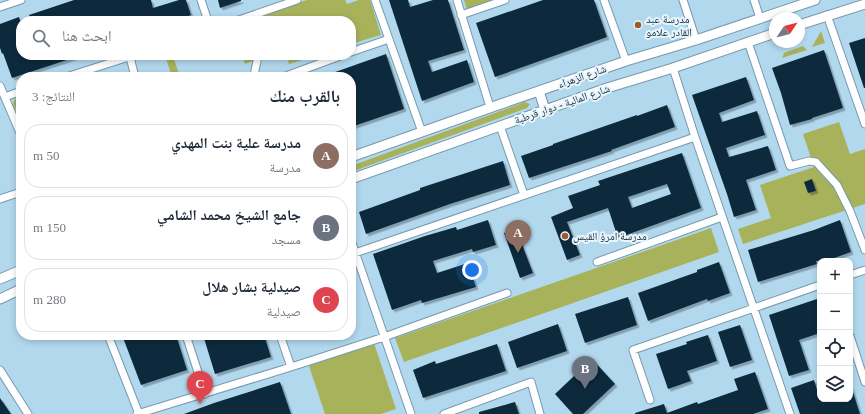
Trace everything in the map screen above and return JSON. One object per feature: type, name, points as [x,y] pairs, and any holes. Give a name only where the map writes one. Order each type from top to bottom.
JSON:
[{"type":"main road","name":"شارع الزهراء","points":[[356,155],[626,61],[696,40],[815,0]]},
{"type":"main road","points":[[805,23],[865,4]]},
{"type":"main road","name":"شارع المالية - دوار قرطبة","points":[[356,177],[607,88],[673,68],[769,35]]},
{"type":"main road","points":[[539,91],[545,110]]},
{"type":"main road","points":[[0,279],[16,272]]},
{"type":"main road","points":[[0,299],[16,291]]},
{"type":"street","points":[[0,7],[21,0]]},
{"type":"street","points":[[201,0],[206,16]]},
{"type":"street","points":[[252,16],[297,0]]},
{"type":"street","points":[[375,0],[422,132]]},
{"type":"street","points":[[456,0],[490,108]]},
{"type":"street","points":[[461,15],[505,0]]},
{"type":"street","points":[[604,0],[626,61]]},
{"type":"street","points":[[683,0],[696,40]]},
{"type":"street","points":[[754,0],[760,18]]},
{"type":"street","points":[[827,15],[865,124]]},
{"type":"street","points":[[356,50],[389,39]]},
{"type":"street","points":[[748,42],[790,166],[809,161],[816,162],[837,185],[850,211],[865,250]]},
{"type":"street","points":[[82,72],[120,60]]},
{"type":"street","points":[[133,60],[135,72]]},
{"type":"street","points":[[254,72],[257,60]]},
{"type":"street","points":[[297,72],[330,60]]},
{"type":"street","points":[[673,68],[722,217],[790,414]]},
{"type":"street","points":[[0,86],[16,123]]},
{"type":"street","points":[[5,97],[16,93]]},
{"type":"street","points":[[500,126],[524,195]]},
{"type":"street","points":[[356,253],[695,137]]},
{"type":"street","points":[[0,198],[16,193]]},
{"type":"street","points":[[597,262],[722,217]]},
{"type":"street","points":[[356,256],[411,414]]},
{"type":"street","points":[[853,274],[865,270]]},
{"type":"street","points":[[650,400],[632,350],[817,286]]},
{"type":"street","points":[[110,340],[138,414],[384,337],[507,293]]},
{"type":"street","points":[[188,340],[205,394]]},
{"type":"street","points":[[282,340],[291,367]]},
{"type":"street","points":[[853,345],[865,382]]},
{"type":"street","points":[[0,370],[28,414]]},
{"type":"street","points":[[444,414],[531,382],[540,414]]},
{"type":"green space","points":[[307,0],[345,0],[347,4],[359,0],[370,0],[381,35],[356,42],[356,16],[257,16]]},
{"type":"green space","points":[[464,0],[495,0],[467,10]]},
{"type":"green space","points":[[821,31],[825,43],[812,47]]},
{"type":"green space","points":[[798,48],[805,48],[807,50],[782,58],[784,53]]},
{"type":"green space","points":[[167,60],[174,60],[178,72],[170,72]]},
{"type":"green space","points":[[244,60],[255,60],[245,64]]},
{"type":"green space","points":[[288,60],[302,60],[289,64]]},
{"type":"green space","points":[[16,98],[16,110],[13,104]]},
{"type":"green space","points":[[525,102],[530,104],[527,108],[356,170],[356,164]]},
{"type":"green space","points":[[839,122],[850,154],[865,149],[865,204],[743,244],[738,229],[771,218],[760,185],[814,167],[803,134]]},
{"type":"green space","points":[[711,228],[719,252],[404,362],[395,338]]},
{"type":"green space","points":[[374,343],[396,409],[381,414],[325,414],[309,366]]},
{"type":"building","points":[[74,0],[151,0],[153,8],[179,0],[186,0],[191,15],[29,16]]},
{"type":"building","points":[[218,0],[241,0],[241,1],[220,8]]},
{"type":"building","points":[[389,0],[408,0],[410,7],[433,0],[448,0],[464,50],[428,61],[432,72],[467,60],[474,82],[422,101]]},
{"type":"building","points":[[543,0],[594,0],[607,37],[495,77],[476,23]]},
{"type":"building","points":[[16,18],[16,60],[67,60],[30,72],[16,72],[16,77],[12,78],[0,48],[0,24]]},
{"type":"building","points":[[865,38],[865,88],[864,88],[849,43]]},
{"type":"building","points":[[824,50],[843,108],[790,125],[772,68]]},
{"type":"building","points":[[386,54],[404,109],[356,125],[356,72],[335,72]]},
{"type":"building","points":[[746,77],[754,100],[719,113],[722,122],[757,111],[765,135],[726,148],[729,157],[768,146],[776,170],[746,180],[756,210],[734,217],[692,95]]},
{"type":"building","points":[[667,105],[675,127],[611,150],[612,151],[529,178],[521,156]]},
{"type":"building","points":[[682,153],[701,208],[618,238],[608,208],[567,222],[580,255],[567,260],[551,217],[573,208],[568,196],[600,185],[598,181]],"holes":[[[667,184],[671,194],[632,208],[628,197]]]},
{"type":"building","points":[[503,161],[510,185],[450,204],[366,234],[359,212],[420,190],[420,188]]},
{"type":"building","points":[[812,179],[816,191],[808,193],[804,182]]},
{"type":"building","points":[[488,220],[496,245],[473,252],[472,249],[433,261],[437,273],[468,263],[476,287],[422,303],[421,300],[392,310],[373,254],[425,236],[456,227],[457,230]]},
{"type":"building","points":[[840,220],[851,252],[834,258],[817,258],[817,264],[758,282],[748,250],[814,230]]},
{"type":"building","points":[[516,229],[533,273],[520,278],[504,233]]},
{"type":"building","points":[[719,262],[730,293],[708,301],[707,299],[648,321],[638,293],[697,272],[697,270]]},
{"type":"building","points":[[628,297],[637,325],[585,343],[575,314]]},
{"type":"building","points":[[817,299],[817,334],[799,340],[809,370],[789,376],[769,315]]},
{"type":"building","points":[[558,324],[567,351],[517,368],[508,342]]},
{"type":"building","points":[[740,325],[752,360],[730,367],[718,332]]},
{"type":"building","points":[[708,335],[717,361],[687,371],[691,381],[668,389],[656,354],[687,344],[686,342]]},
{"type":"building","points":[[124,340],[178,340],[187,370],[141,385]]},
{"type":"building","points":[[205,340],[266,340],[271,357],[215,374]]},
{"type":"building","points":[[497,344],[506,371],[423,398],[413,370],[435,361],[436,364]]},
{"type":"building","points":[[592,359],[615,384],[583,414],[573,414],[555,394]]},
{"type":"building","points":[[755,372],[768,409],[753,414],[635,414],[664,404],[667,413],[697,402],[698,404],[738,390],[734,379]]},
{"type":"building","points":[[814,380],[817,390],[817,402],[853,402],[853,392],[860,414],[800,414],[791,388]]},
{"type":"building","points":[[280,382],[291,414],[184,414],[214,403]]},
{"type":"building","points":[[0,398],[11,414],[0,414]]},
{"type":"building","points":[[515,402],[519,414],[479,414],[479,412]]},
{"type":"place","name":"مدرسة عبد القادر علامو","points":[[638,25]]},
{"type":"place","name":"مدرسة امرؤ القيس","points":[[565,236]]},
{"type":"place","name":"مدرسة علية بنت المهدي","points":[[518,253]]},
{"type":"place","name":"جامع الشيخ محمد الشامي","points":[[585,389]]},
{"type":"place","name":"صيدلية بشار هلال","points":[[200,404]]}]
